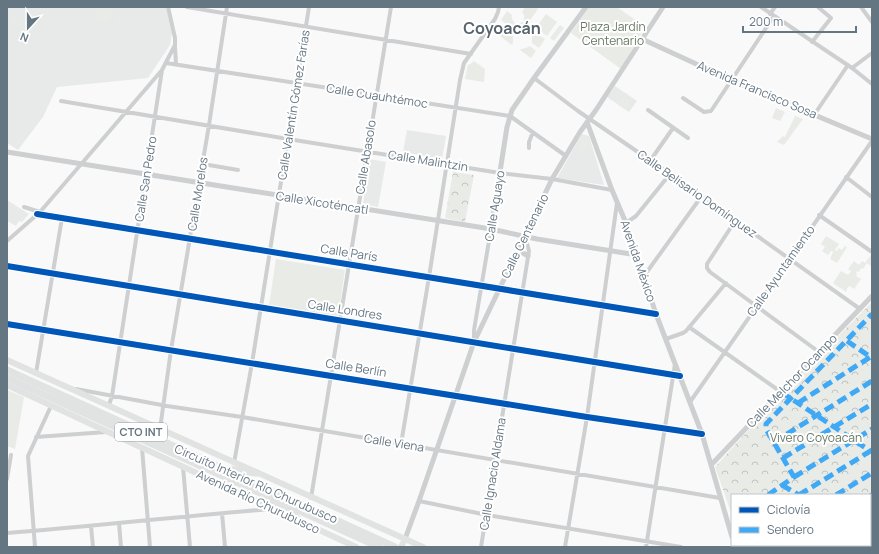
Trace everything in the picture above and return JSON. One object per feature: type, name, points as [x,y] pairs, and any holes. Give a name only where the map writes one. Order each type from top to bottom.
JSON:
[{"type":"highway","name":"Circuito Interior Río Churubusco","points":[[7,370],[220,467],[335,523],[379,547]]},
{"type":"highway","name":"Circuito Interior Río Churubusco","points":[[7,378],[256,491],[396,547]]},
{"type":"highway","points":[[220,467],[256,473]]},
{"type":"highway","points":[[256,491],[271,504],[294,514],[300,521]]},
{"type":"main road","name":"CTO INT","points":[[7,360],[160,428],[311,498],[423,547]]},
{"type":"main road","name":"Avenida Río Churubusco","points":[[7,385],[356,547]]},
{"type":"main road","points":[[401,547],[405,539]]},
{"type":"street","points":[[168,7],[175,38],[176,64]]},
{"type":"street","points":[[187,7],[471,54]]},
{"type":"street","name":"Calle Morelos","points":[[160,428],[171,350],[218,70],[227,7]]},
{"type":"street","name":"Calle Valentín Gómez Farías","points":[[234,463],[252,363],[309,7]]},
{"type":"street","name":"Calle Abasolo","points":[[311,498],[375,96],[391,7]]},
{"type":"street","points":[[401,444],[464,63],[494,19],[499,7]]},
{"type":"street","name":"Calle Aguayo","points":[[474,342],[474,330],[492,229],[507,126],[510,116],[534,78],[586,7]]},
{"type":"street","name":"Calle Centenario","points":[[405,539],[474,342],[499,288],[518,253],[552,179],[588,120],[663,7]]},
{"type":"street","points":[[761,7],[850,67],[872,84]]},
{"type":"street","points":[[684,98],[704,112],[710,111],[772,15],[775,7]]},
{"type":"street","points":[[812,42],[831,18],[818,7]]},
{"type":"street","points":[[861,7],[872,22]]},
{"type":"street","name":"Avenida Francisco Sosa","points":[[642,39],[731,80],[814,114],[872,140]]},
{"type":"street","points":[[7,241],[39,213],[127,112],[162,70],[175,45]]},
{"type":"street","points":[[814,114],[850,67],[872,53]]},
{"type":"street","name":"Calle Cuauhtémoc","points":[[166,63],[218,70],[456,109],[510,116],[566,156]]},
{"type":"street","name":"Calle San Pedro","points":[[109,405],[112,396],[130,286],[162,70]]},
{"type":"street","name":"Calle Belisario Domínguez","points":[[534,78],[588,120],[670,174],[860,309]]},
{"type":"street","name":"Calle Malintzin","points":[[61,101],[209,125],[288,140],[500,173],[552,179],[612,190]]},
{"type":"street","points":[[648,110],[688,138]]},
{"type":"street","name":"Avenida México","points":[[588,120],[612,190],[626,223],[656,314],[702,434],[731,534]]},
{"type":"street","points":[[650,161],[673,128]]},
{"type":"street","points":[[529,148],[529,142],[533,132]]},
{"type":"street","name":"Calle Ayuntamiento","points":[[690,402],[872,140]]},
{"type":"street","name":"Calle Xicoténcatl","points":[[7,152],[358,209],[492,229],[637,256]]},
{"type":"street","points":[[202,164],[238,170]]},
{"type":"street","points":[[626,223],[636,216],[670,174]]},
{"type":"street","points":[[846,177],[872,197]]},
{"type":"street","points":[[644,276],[701,197]]},
{"type":"street","points":[[565,547],[587,417],[617,202]]},
{"type":"street","name":"Calle París","points":[[24,207],[39,213],[62,218],[138,231],[656,314]]},
{"type":"street","points":[[819,215],[872,252]]},
{"type":"street","points":[[36,373],[62,218]]},
{"type":"street","points":[[735,221],[707,264],[707,268],[710,272],[819,352]]},
{"type":"street","name":"Calle Ignacio Aldama","points":[[481,547],[523,292],[528,256],[528,245],[525,236]]},
{"type":"street","points":[[518,253],[524,253],[528,256]]},
{"type":"street","name":"Calle Londres","points":[[7,266],[680,376]]},
{"type":"street","points":[[666,339],[683,333],[726,283]]},
{"type":"street","name":"Calle Melchor Ocampo","points":[[711,465],[872,296]]},
{"type":"street","name":"Calle Berlín","points":[[7,324],[702,434]]},
{"type":"street","points":[[689,327],[781,392]]},
{"type":"street","points":[[646,547],[675,363]]},
{"type":"street","name":"Calle Viena","points":[[67,387],[163,405],[720,498]]},
{"type":"street","points":[[35,547],[28,456],[51,406]]},
{"type":"street","points":[[36,437],[107,432]]},
{"type":"street","points":[[142,448],[150,547]]},
{"type":"street","points":[[7,479],[11,455]]},
{"type":"street","points":[[183,467],[190,547]]},
{"type":"street","points":[[419,501],[487,516],[681,547]]},
{"type":"street","points":[[7,532],[91,526],[273,509]]},
{"type":"street","points":[[222,513],[225,547]]},
{"type":"street","points":[[119,523],[122,547]]},
{"type":"street","points":[[91,526],[93,547]]},
{"type":"shaded area","points":[[7,7],[166,7],[172,33],[170,45],[148,78],[57,87],[43,117],[18,150],[7,143]]},
{"type":"shaded area","points":[[615,86],[637,101],[629,112],[607,97]]},
{"type":"shaded area","points":[[407,130],[446,136],[442,159],[403,152]]},
{"type":"shaded area","points":[[582,134],[589,136],[604,185],[557,178]]},
{"type":"shaded area","points":[[370,159],[386,162],[378,207],[363,204]]},
{"type":"shaded area","points":[[7,200],[29,214],[22,222],[19,221],[16,226],[7,221]]},
{"type":"green space","points":[[98,7],[115,7],[109,21],[101,21],[112,26],[116,24],[124,7],[127,7],[118,26],[112,28],[95,20],[94,14]]},
{"type":"green space","points":[[525,7],[536,7],[538,9],[528,23],[524,20],[524,15],[522,12]]},
{"type":"green space","name":"Plaza Jardín Centenario","points":[[589,7],[617,7],[645,27],[621,69],[571,33]]},
{"type":"green space","points":[[507,11],[512,15],[514,22],[522,22],[526,25],[524,28],[515,31],[501,20]]},
{"type":"green space","points":[[14,13],[19,16],[15,26],[9,24]]},
{"type":"green space","points":[[546,14],[557,22],[547,36],[536,28]]},
{"type":"green space","points":[[498,23],[513,34],[512,45],[493,31]]},
{"type":"green space","points":[[560,25],[564,28],[554,41],[550,38]]},
{"type":"green space","points":[[534,32],[545,39],[539,48],[532,43],[532,34]]},
{"type":"green space","points":[[530,46],[536,51],[531,58],[520,50]]},
{"type":"green space","points":[[474,61],[485,69],[484,82],[465,79],[468,64],[469,65]]},
{"type":"green space","points":[[626,93],[628,95],[626,98],[630,101],[625,109],[618,105]]},
{"type":"green space","points":[[776,108],[785,112],[780,121],[772,118]]},
{"type":"green space","points":[[795,116],[803,119],[784,145],[777,142],[783,136],[785,137]]},
{"type":"green space","points":[[580,139],[588,141],[585,153],[578,152]]},
{"type":"green space","points":[[453,172],[474,175],[465,222],[445,218]]},
{"type":"green space","points":[[826,236],[839,244],[835,250],[837,251],[839,248],[842,250],[845,246],[847,247],[837,263],[830,259],[833,252],[831,251],[828,255],[822,251],[825,247],[821,244]]},
{"type":"green space","points":[[871,255],[871,266],[867,263],[863,269],[861,268],[859,272],[857,271],[856,273],[856,276],[861,279],[854,289],[850,286],[847,288],[846,292],[833,283],[841,271],[848,275],[851,271],[848,269],[854,261],[859,265],[862,261],[865,263]]},
{"type":"green space","points":[[276,259],[345,270],[338,316],[269,305]]},
{"type":"green space","name":"Vivero Coyoacán","points":[[872,302],[872,547],[744,547],[871,546],[871,494],[731,494],[731,512],[715,467],[782,393]]},
{"type":"green space","points":[[7,390],[24,397],[15,449],[7,446]]},
{"type":"marked path","points":[[769,494],[794,477],[766,429],[766,424],[872,314]]},
{"type":"marked path","points":[[847,341],[872,358]]},
{"type":"marked path","points":[[798,403],[872,356]]},
{"type":"marked path","points":[[774,442],[872,381]]},
{"type":"marked path","points":[[781,392],[872,452]]},
{"type":"marked path","points":[[783,458],[872,404]]},
{"type":"marked path","points":[[794,477],[872,429]]},
{"type":"marked path","points":[[801,494],[872,450]]},
{"type":"marked path","points":[[838,494],[872,473]]},
{"type":"marked path","points":[[782,485],[797,494]]},
{"type":"cycle path","points":[[37,214],[656,314]]},
{"type":"cycle path","points":[[7,266],[680,376]]},
{"type":"cycle path","points":[[7,324],[702,434]]},
{"type":"district","name":"Coyoacán","points":[[502,28]]}]
